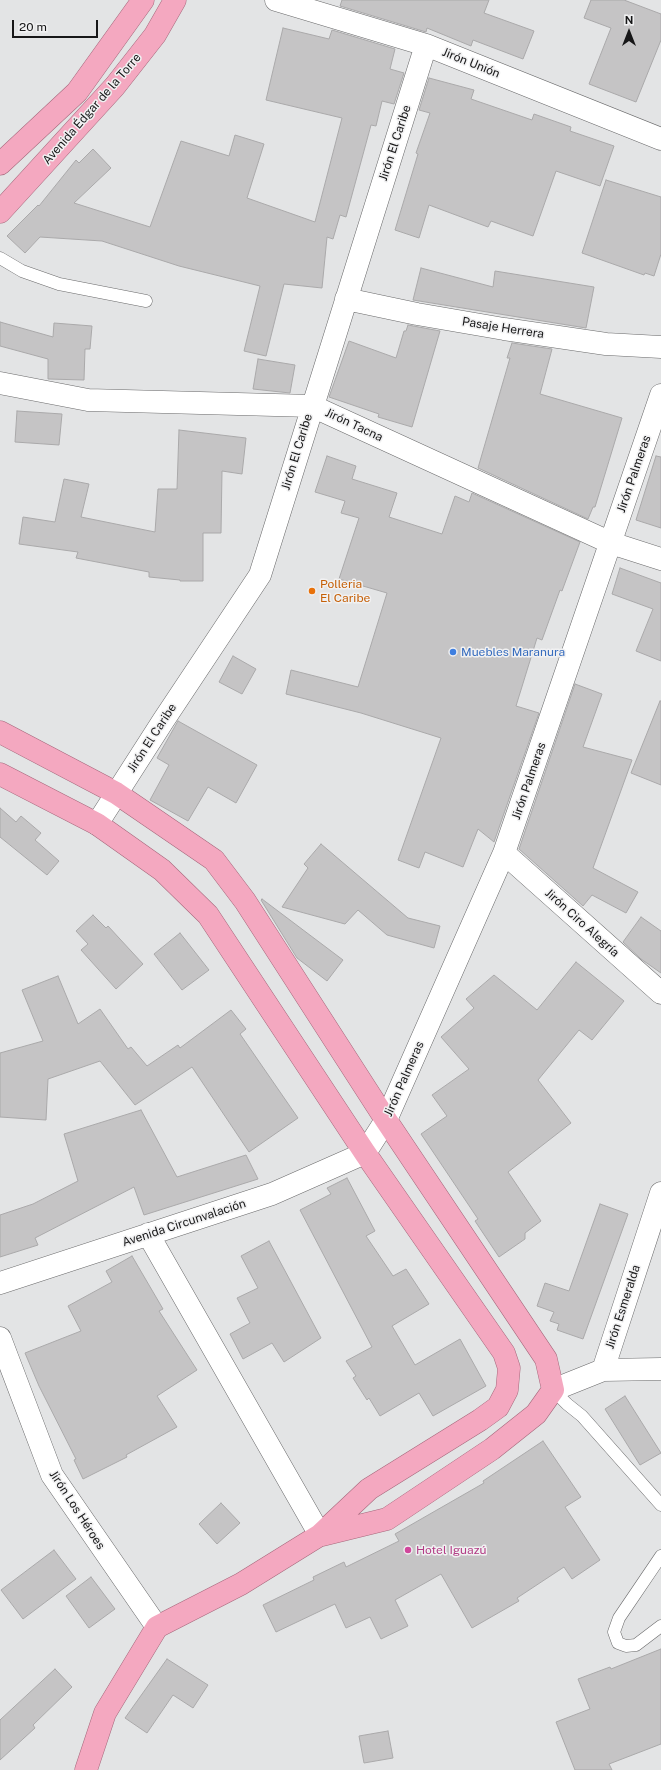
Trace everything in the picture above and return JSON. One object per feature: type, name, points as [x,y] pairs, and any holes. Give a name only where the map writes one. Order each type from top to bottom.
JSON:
[{"type":"highway","name":"Avenida Édgar de la Torre","points":[[0,164],[77,92],[142,0]]},
{"type":"highway","name":"Avenida Édgar de la Torre","points":[[0,212],[115,86],[155,35],[175,0]]},
{"type":"highway","points":[[0,732],[116,793],[214,860],[245,901],[386,1120],[546,1359],[553,1390],[536,1414],[492,1449],[387,1519],[320,1535]]},
{"type":"highway","points":[[0,774],[97,824],[162,870],[208,915],[365,1154],[504,1353],[509,1368],[507,1390],[498,1407],[480,1420],[369,1489],[320,1535],[241,1584],[157,1627],[105,1713],[86,1770]]},
{"type":"street","name":"Jirón Unión","points":[[276,0],[426,45],[661,139]]},
{"type":"street","name":"Jirón El Caribe","points":[[97,824],[260,575],[426,45]]},
{"type":"street","name":"Pasaje Herrera","points":[[346,299],[417,314],[504,329],[606,344],[661,347]]},
{"type":"street","name":"Jirón Tacna","points":[[0,383],[88,400],[312,406],[611,543],[661,560]]},
{"type":"street","name":"Jirón Palmeras","points":[[365,1154],[386,1120],[504,853],[661,395]]},
{"type":"street","name":"Jirón Ciro Alegría","points":[[504,853],[661,993]]},
{"type":"street","name":"Avenida Circunvalación","points":[[0,1283],[272,1194],[365,1154]]},
{"type":"street","name":"Jirón Esmeralda","points":[[603,1370],[661,1193]]},
{"type":"street","points":[[148,1234],[320,1535]]},
{"type":"street","name":"Jirón Los Héroes","points":[[0,1338],[52,1475],[157,1627]]},
{"type":"street","points":[[553,1390],[603,1370],[661,1369]]},
{"type":"lane","points":[[0,258],[22,271],[59,284],[146,301]]},
{"type":"lane","points":[[553,1390],[582,1416],[661,1505]]},
{"type":"lane","points":[[661,1556],[619,1618],[614,1632],[618,1643],[626,1646],[636,1645],[661,1626]]},
{"type":"building","points":[[342,0],[489,0],[484,13],[534,31],[523,59],[473,40],[471,46],[427,28],[426,32],[340,6]]},
{"type":"building","points":[[591,0],[624,0],[661,14],[661,40],[636,102],[589,84],[611,28],[584,18]]},
{"type":"building","points":[[283,28],[329,39],[332,30],[395,49],[390,69],[404,73],[394,104],[382,101],[376,126],[371,125],[346,217],[340,215],[333,239],[327,237],[322,288],[284,284],[266,356],[244,351],[260,286],[179,266],[102,241],[40,237],[25,253],[7,236],[38,205],[39,206],[76,160],[79,163],[93,149],[111,168],[74,203],[150,227],[181,141],[229,156],[235,135],[264,144],[247,198],[315,222],[342,118],[266,100]]},
{"type":"building","points":[[429,78],[474,90],[471,99],[532,120],[534,114],[571,127],[570,131],[614,146],[600,186],[556,171],[533,236],[491,221],[488,227],[429,205],[419,238],[395,230],[418,154],[416,153],[430,113],[419,110]]},
{"type":"building","points":[[606,180],[661,197],[661,254],[654,276],[645,273],[644,275],[582,253]]},
{"type":"building","points":[[421,268],[493,287],[495,271],[594,287],[586,328],[413,300]]},
{"type":"building","points":[[0,322],[53,337],[54,323],[92,326],[90,349],[85,349],[84,380],[48,379],[48,359],[0,346]]},
{"type":"building","points":[[408,325],[440,331],[412,427],[378,417],[379,414],[329,397],[349,341],[396,358],[404,331],[406,331]]},
{"type":"building","points":[[512,343],[552,349],[540,394],[622,418],[595,507],[593,507],[588,519],[478,468],[510,358],[507,358]]},
{"type":"building","points":[[258,359],[295,365],[290,393],[253,389]]},
{"type":"building","points":[[17,411],[62,414],[59,445],[15,442]]},
{"type":"building","points":[[179,430],[246,438],[242,474],[222,471],[221,533],[203,533],[203,581],[180,581],[149,577],[149,572],[76,558],[78,552],[19,544],[23,517],[55,522],[64,479],[89,484],[81,517],[155,532],[158,489],[177,489]]},
{"type":"building","points":[[327,456],[356,466],[352,479],[397,493],[389,517],[442,534],[455,496],[469,502],[472,493],[580,542],[562,591],[560,590],[542,640],[537,638],[516,706],[539,713],[494,842],[478,829],[463,867],[425,852],[419,868],[398,860],[441,738],[361,713],[286,694],[291,670],[358,687],[387,593],[339,579],[359,518],[341,513],[345,501],[315,492]]},
{"type":"building","points":[[656,456],[661,457],[661,528],[636,520]]},
{"type":"building","points":[[620,568],[661,583],[661,661],[636,651],[653,609],[612,594]]},
{"type":"building","points":[[233,656],[256,669],[242,694],[219,682]]},
{"type":"building","points":[[575,684],[602,694],[583,747],[632,760],[593,868],[638,892],[626,913],[592,895],[583,906],[519,849]]},
{"type":"building","points":[[661,701],[661,785],[631,773]]},
{"type":"building","points":[[178,721],[257,765],[236,803],[208,787],[188,821],[150,800],[169,765],[157,758]]},
{"type":"building","points":[[0,808],[16,822],[21,816],[41,833],[35,840],[59,861],[47,875],[0,837]]},
{"type":"building","points":[[321,844],[408,918],[440,926],[434,948],[387,935],[358,910],[345,924],[282,907],[308,868],[304,864]]},
{"type":"building","points":[[262,899],[343,960],[327,981],[297,958],[261,900]]},
{"type":"building","points":[[93,915],[106,928],[108,926],[143,964],[116,989],[81,950],[88,944],[76,931]]},
{"type":"building","points":[[641,917],[661,931],[661,973],[641,959],[623,942]]},
{"type":"building","points":[[180,933],[209,970],[182,990],[154,954]]},
{"type":"building","points":[[576,962],[624,1001],[592,1040],[579,1030],[538,1080],[571,1123],[508,1172],[541,1221],[525,1233],[525,1239],[499,1257],[475,1221],[478,1219],[421,1134],[447,1116],[432,1095],[469,1069],[441,1037],[474,1008],[466,999],[494,975],[537,1010]]},
{"type":"building","points":[[58,976],[78,1024],[100,1009],[128,1049],[131,1047],[147,1066],[178,1045],[180,1048],[231,1010],[246,1029],[240,1034],[298,1118],[249,1152],[192,1067],[135,1105],[100,1061],[48,1079],[46,1120],[0,1117],[0,1053],[43,1041],[22,990]]},
{"type":"building","points":[[141,1110],[177,1177],[246,1155],[258,1179],[144,1215],[134,1187],[35,1238],[38,1245],[0,1257],[0,1215],[33,1204],[78,1181],[64,1134]]},
{"type":"building","points":[[347,1178],[375,1231],[366,1236],[393,1276],[406,1269],[429,1304],[392,1326],[415,1365],[460,1339],[486,1386],[433,1416],[419,1393],[380,1416],[369,1398],[367,1400],[353,1378],[356,1376],[346,1361],[372,1347],[300,1210],[331,1194],[327,1188]]},
{"type":"building","points":[[600,1204],[628,1214],[583,1339],[557,1330],[559,1324],[550,1321],[554,1312],[537,1306],[545,1283],[569,1291]]},
{"type":"building","points":[[269,1241],[321,1338],[284,1362],[272,1343],[243,1359],[230,1334],[250,1323],[237,1298],[258,1288],[241,1256]]},
{"type":"building","points":[[132,1256],[163,1309],[159,1311],[197,1370],[157,1396],[177,1427],[126,1455],[127,1457],[83,1479],[74,1460],[76,1459],[39,1386],[25,1353],[81,1331],[68,1306],[112,1282],[106,1271]]},
{"type":"building","points":[[625,1396],[661,1453],[640,1465],[605,1409]]},
{"type":"building","points":[[543,1441],[581,1497],[565,1507],[600,1560],[572,1579],[564,1567],[517,1598],[519,1601],[472,1628],[441,1574],[395,1600],[408,1626],[381,1639],[370,1617],[346,1628],[335,1604],[276,1632],[263,1605],[314,1580],[313,1577],[344,1562],[346,1567],[399,1541],[395,1534],[484,1483],[483,1481]]},
{"type":"building","points":[[221,1503],[240,1523],[217,1544],[199,1524]]},
{"type":"building","points":[[54,1550],[76,1579],[23,1619],[1,1590]]},
{"type":"building","points":[[91,1577],[115,1609],[89,1628],[66,1596]]},
{"type":"building","points":[[661,1649],[661,1744],[609,1764],[612,1770],[575,1770],[556,1722],[590,1709],[578,1679],[610,1667],[611,1669]]},
{"type":"building","points":[[167,1659],[208,1685],[193,1708],[173,1695],[147,1733],[125,1718]]},
{"type":"building","points":[[55,1669],[72,1687],[33,1725],[35,1728],[0,1760],[0,1720]]},
{"type":"building","points":[[388,1731],[393,1758],[364,1763],[359,1736]]},
{"type":"place","name":"Polleria El Caribe","points":[[312,591]]},
{"type":"place","name":"Muebles Maranura","points":[[453,652]]},
{"type":"place","name":"Hotel Iguazú","points":[[408,1550]]}]
